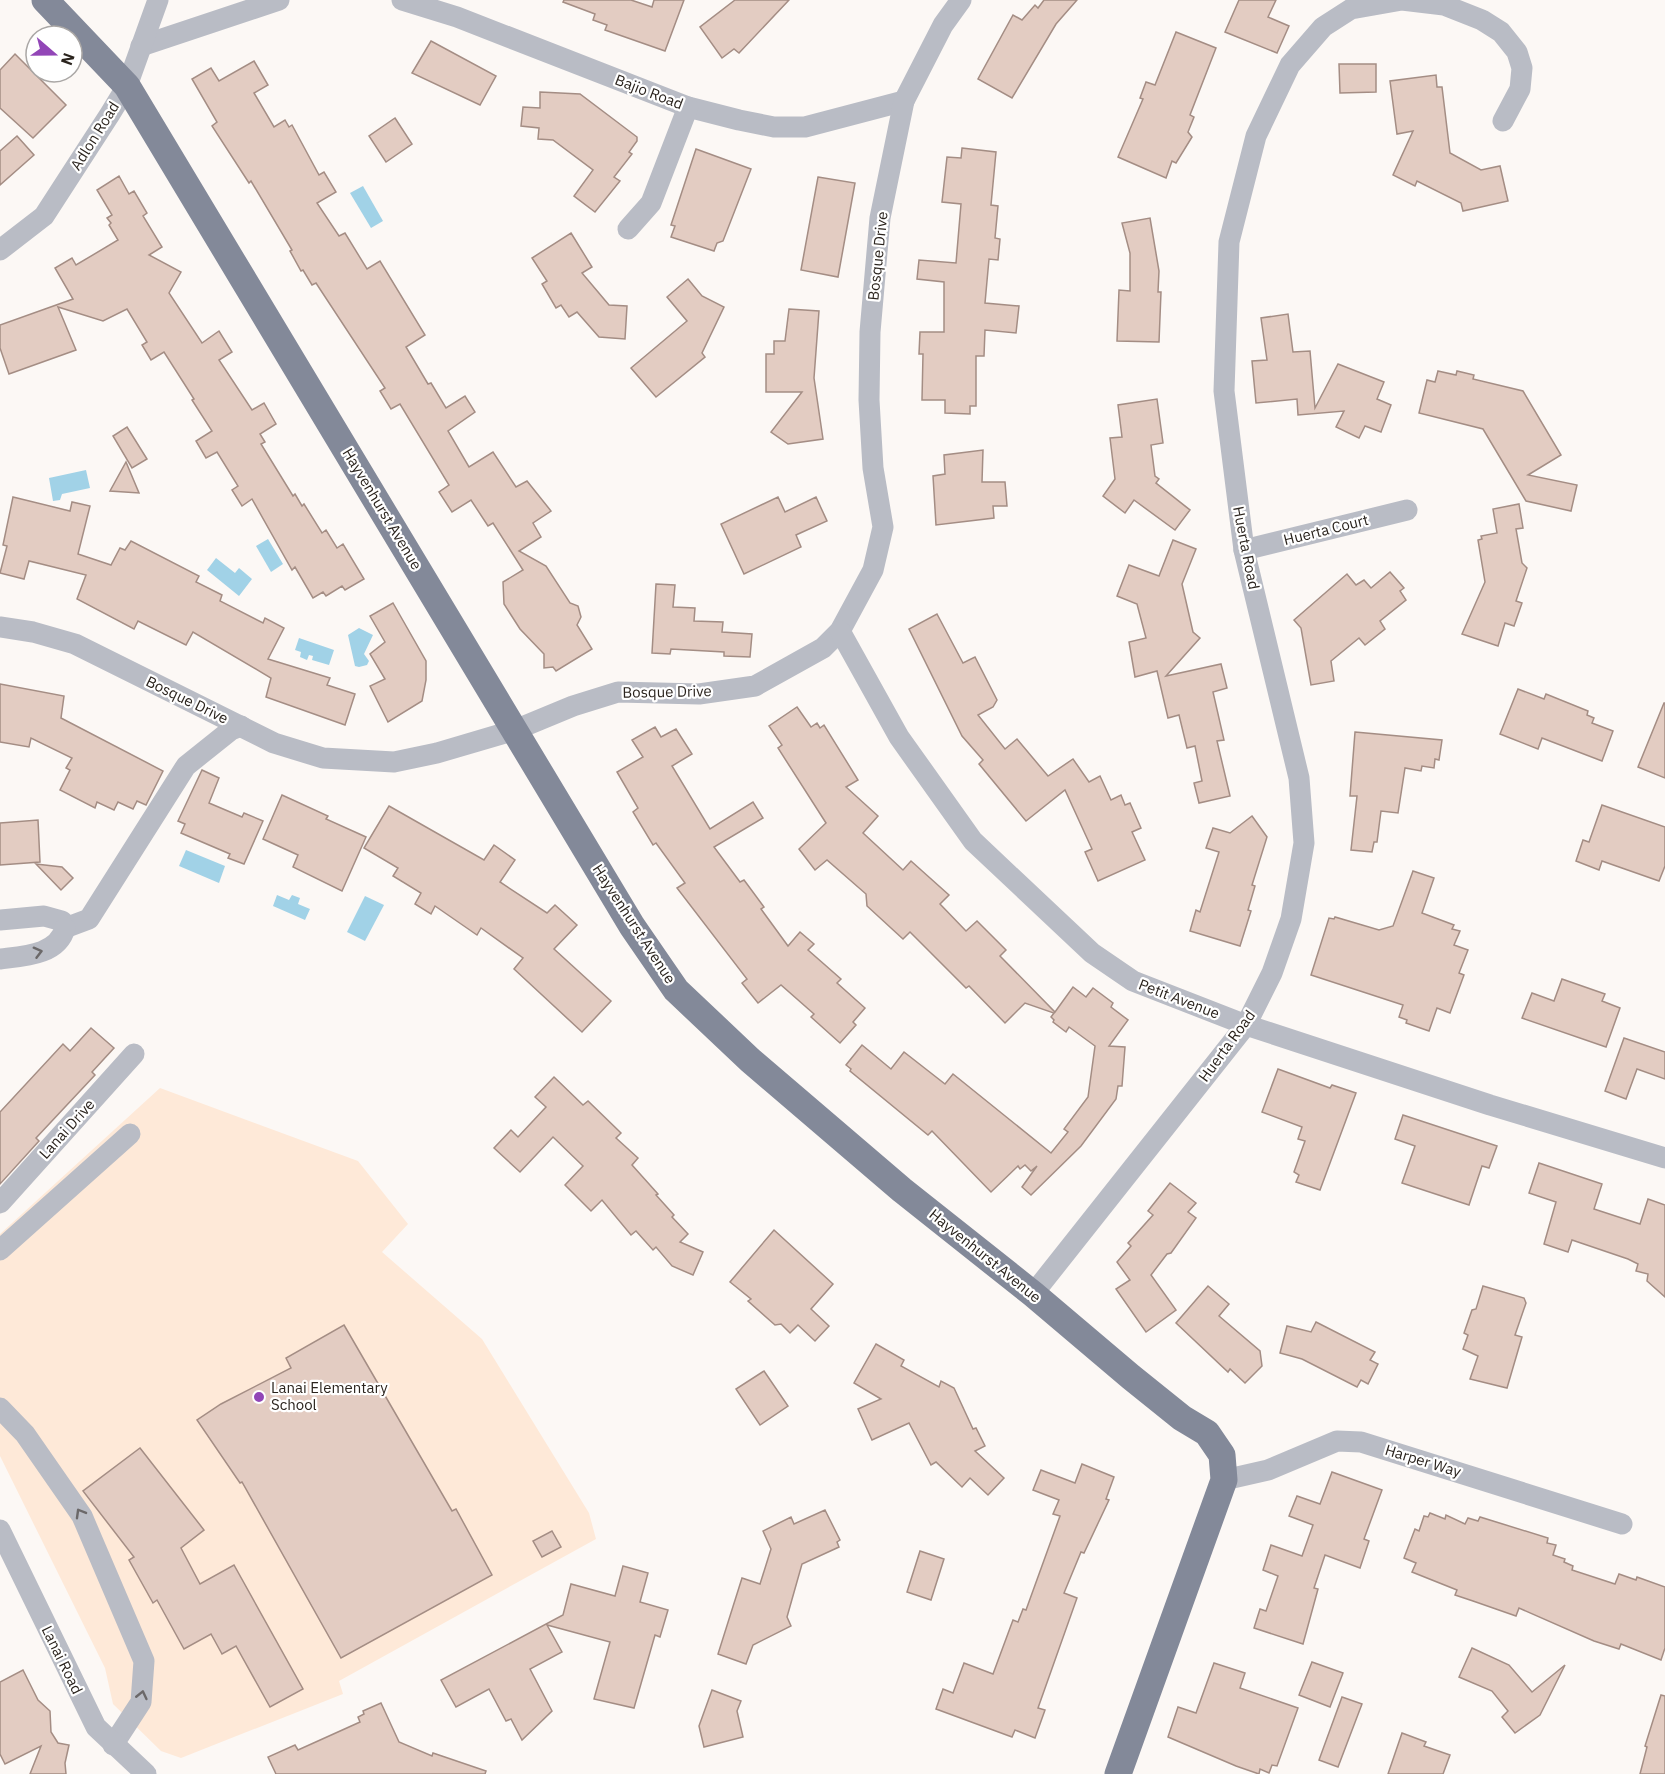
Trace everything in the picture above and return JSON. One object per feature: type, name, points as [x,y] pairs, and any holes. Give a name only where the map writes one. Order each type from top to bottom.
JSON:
[{"type":"main road","name":"Hayvenhurst Avenue","points":[[45,0],[127,86],[632,926],[676,990],[750,1060],[902,1190],[1033,1294],[1182,1418],[1207,1433],[1222,1455],[1224,1480],[1118,1774]]},
{"type":"street","name":"Adlon Road","points":[[0,250],[44,216],[127,86],[158,0]]},
{"type":"street","points":[[141,46],[279,0]]},
{"type":"street","name":"Bajio Road","points":[[402,0],[457,17],[688,107],[762,125],[805,127],[904,101]]},
{"type":"street","name":"Bosque Drive","points":[[0,627],[33,632],[75,644],[274,743],[323,758],[394,762],[437,753],[515,730],[573,706],[618,692],[699,694],[755,686],[823,648],[840,631],[873,570],[883,527],[873,468],[869,400],[870,332],[880,218],[904,101],[943,24],[961,0]]},
{"type":"street","name":"Huerta Road","points":[[1033,1294],[1246,1025],[1272,973],[1291,919],[1304,843],[1299,778],[1244,550],[1224,391],[1229,242],[1256,136],[1290,65],[1323,27],[1351,9],[1402,0],[1444,4],[1482,20],[1501,32],[1517,52],[1522,68],[1520,90],[1503,121]]},
{"type":"street","points":[[628,229],[651,203],[688,107]]},
{"type":"street","name":"Huerta Court","points":[[1244,550],[1407,510]]},
{"type":"street","name":"Petit Avenue","points":[[840,631],[919,767],[973,842],[1092,954],[1133,981],[1246,1025],[1490,1105],[1665,1158]]},
{"type":"street","points":[[65,928],[89,919],[186,766],[231,730],[241,726]]},
{"type":"street","points":[[0,920],[44,916],[62,921],[65,928],[63,936],[48,949],[0,959]]},
{"type":"street","name":"Lanai Drive","points":[[0,1203],[134,1054]]},
{"type":"street","points":[[0,1250],[130,1134]]},
{"type":"street","points":[[0,1408],[25,1434],[82,1516],[144,1661],[141,1702],[113,1745]]},
{"type":"street","name":"Harper Way","points":[[1224,1480],[1268,1470],[1337,1441],[1361,1442],[1622,1524]]},
{"type":"street","name":"Lanai Road","points":[[3,1543],[96,1727],[146,1774]]},
{"type":"shaded area","name":"Lanai Elementary School","points":[[160,1088],[358,1161],[408,1224],[382,1252],[482,1339],[589,1513],[596,1539],[339,1681],[343,1694],[181,1758],[161,1751],[113,1704],[105,1668],[0,1456],[0,1234]]},
{"type":"water","points":[[363,186],[383,221],[371,228],[350,193]]},
{"type":"water","points":[[86,470],[90,488],[62,494],[60,500],[53,501],[49,478]]},
{"type":"water","points":[[268,539],[283,564],[271,572],[256,546]]},
{"type":"water","points":[[216,558],[235,573],[239,568],[252,579],[239,596],[207,570]]},
{"type":"water","points":[[359,628],[373,635],[364,654],[369,661],[367,665],[359,667],[355,666],[348,635]]},
{"type":"water","points":[[299,638],[334,650],[329,665],[312,660],[313,656],[309,655],[307,660],[300,657],[301,652],[295,650]]},
{"type":"water","points":[[186,850],[225,866],[219,883],[179,866]]},
{"type":"water","points":[[277,895],[289,900],[292,895],[300,898],[298,904],[310,909],[305,920],[273,906]]},
{"type":"water","points":[[365,896],[384,905],[365,941],[347,932]]},
{"type":"building","points":[[564,0],[631,0],[652,7],[654,0],[684,0],[665,51],[605,30],[607,25],[593,20],[595,14],[563,2]]},
{"type":"building","points":[[735,0],[789,0],[739,53],[734,49],[722,58],[700,27]]},
{"type":"building","points":[[1044,0],[1077,0],[1056,24],[1012,98],[978,79],[1013,15],[1022,20],[1035,5],[1038,8]]},
{"type":"building","points":[[1239,0],[1276,0],[1268,17],[1289,26],[1277,53],[1225,32]]},
{"type":"building","points":[[1176,32],[1216,48],[1190,115],[1194,117],[1188,132],[1192,137],[1176,163],[1172,161],[1166,178],[1118,157],[1143,99],[1140,98],[1146,82],[1155,85]]},
{"type":"building","points":[[431,41],[496,76],[480,105],[412,73]]},
{"type":"building","points":[[15,54],[24,63],[24,84],[45,84],[66,105],[33,138],[0,108],[0,70]]},
{"type":"building","points":[[254,61],[268,85],[254,93],[274,127],[285,120],[289,127],[292,125],[319,175],[324,172],[336,192],[317,203],[339,236],[345,233],[367,269],[380,261],[425,335],[406,347],[428,384],[431,383],[446,408],[465,396],[475,412],[448,431],[469,467],[493,452],[516,487],[527,481],[551,511],[533,523],[541,537],[519,551],[546,566],[570,603],[578,606],[581,617],[577,625],[592,649],[556,671],[553,667],[544,668],[544,654],[520,629],[504,604],[503,582],[523,570],[493,523],[488,526],[471,500],[452,512],[439,492],[449,485],[400,404],[391,409],[380,391],[385,388],[316,283],[312,285],[303,270],[301,271],[290,251],[292,250],[251,181],[249,183],[212,126],[217,122],[192,79],[211,68],[219,81]]},
{"type":"building","points":[[1339,64],[1376,64],[1376,92],[1340,93]]},
{"type":"building","points":[[1436,75],[1437,87],[1442,87],[1450,153],[1481,170],[1500,166],[1508,201],[1463,211],[1461,203],[1417,181],[1415,186],[1393,175],[1413,131],[1397,134],[1390,81]]},
{"type":"building","points":[[540,92],[580,94],[637,137],[637,141],[629,152],[632,154],[614,177],[620,181],[595,212],[574,196],[593,170],[553,140],[538,139],[539,128],[521,126],[523,107],[540,108]]},
{"type":"building","points":[[395,118],[412,144],[386,162],[369,136]]},
{"type":"building","points":[[17,136],[34,155],[0,185],[0,151]]},
{"type":"building","points":[[962,148],[996,152],[991,205],[998,206],[995,238],[1000,239],[998,260],[989,259],[985,303],[1019,306],[1016,333],[985,330],[984,356],[976,356],[976,406],[970,406],[970,414],[945,413],[945,400],[922,400],[923,354],[919,354],[920,332],[944,332],[944,282],[917,279],[919,260],[956,263],[961,204],[942,202],[947,157],[961,158]]},
{"type":"building","points":[[696,149],[751,169],[723,241],[717,243],[714,251],[671,237],[675,226],[671,225]]},
{"type":"building","points":[[119,176],[129,194],[134,191],[147,213],[143,216],[162,247],[149,255],[181,272],[169,293],[202,343],[219,331],[232,352],[219,360],[252,410],[264,403],[276,424],[260,434],[265,442],[261,444],[293,496],[295,494],[302,506],[304,504],[322,533],[326,530],[337,548],[343,544],[364,579],[345,590],[342,586],[326,596],[323,592],[313,598],[295,567],[292,570],[252,499],[242,506],[232,490],[238,486],[217,452],[206,458],[196,441],[212,431],[164,352],[151,360],[142,345],[147,342],[127,309],[103,321],[58,307],[76,350],[9,374],[0,348],[0,325],[73,299],[55,268],[72,258],[76,265],[118,240],[107,218],[112,215],[97,190]]},
{"type":"building","points":[[818,177],[855,183],[838,277],[801,270]]},
{"type":"building","points":[[1150,218],[1159,271],[1158,292],[1161,292],[1159,342],[1117,341],[1119,290],[1130,291],[1130,253],[1122,223]]},
{"type":"building","points":[[571,233],[592,267],[582,273],[609,305],[627,306],[625,339],[599,337],[577,312],[569,317],[561,305],[556,308],[542,284],[547,281],[532,258]]},
{"type":"building","points":[[688,279],[702,296],[724,307],[702,353],[705,357],[656,397],[631,368],[687,321],[667,297]]},
{"type":"building","points":[[789,309],[819,311],[814,378],[823,439],[788,444],[771,432],[802,392],[766,392],[766,354],[774,354],[774,341],[785,341]]},
{"type":"building","points":[[1288,314],[1293,352],[1310,351],[1315,408],[1338,364],[1384,382],[1377,399],[1391,405],[1381,432],[1365,426],[1359,438],[1336,427],[1344,411],[1298,415],[1297,399],[1256,403],[1252,361],[1267,360],[1261,318]]},
{"type":"building","points":[[1438,371],[1456,375],[1457,371],[1474,375],[1473,379],[1523,391],[1561,455],[1528,475],[1577,485],[1571,511],[1526,501],[1483,429],[1419,413],[1427,380],[1435,382]]},
{"type":"building","points":[[1157,399],[1163,443],[1151,445],[1155,476],[1159,479],[1156,483],[1190,510],[1175,530],[1134,500],[1125,513],[1103,496],[1115,479],[1110,438],[1122,437],[1118,405]]},
{"type":"building","points":[[127,427],[147,459],[132,468],[113,436]]},
{"type":"building","points":[[983,450],[982,482],[1005,482],[1007,506],[993,506],[994,518],[936,525],[933,476],[945,474],[944,455]]},
{"type":"building","points":[[126,462],[139,493],[110,491]]},
{"type":"building","points":[[13,497],[70,511],[72,502],[90,506],[78,554],[111,565],[120,548],[125,550],[131,541],[199,576],[196,582],[222,595],[220,601],[263,623],[265,618],[284,628],[268,659],[330,678],[327,685],[355,694],[345,725],[266,697],[271,678],[193,632],[186,645],[138,621],[134,629],[77,599],[86,575],[29,561],[24,579],[0,573],[7,546],[3,545]]},
{"type":"building","points":[[778,497],[785,512],[816,497],[827,521],[796,535],[801,547],[744,574],[721,524]]},
{"type":"building","points":[[1519,504],[1523,528],[1516,529],[1522,563],[1527,568],[1516,601],[1522,603],[1514,626],[1505,623],[1498,646],[1462,634],[1485,582],[1478,540],[1482,539],[1481,536],[1497,533],[1493,509]]},
{"type":"building","points":[[1173,540],[1196,549],[1182,584],[1193,632],[1200,638],[1166,676],[1221,664],[1227,688],[1213,692],[1224,740],[1217,741],[1230,796],[1199,803],[1194,783],[1202,781],[1195,746],[1187,748],[1179,715],[1168,718],[1157,671],[1135,677],[1129,642],[1146,638],[1137,604],[1117,596],[1129,565],[1159,576]]},
{"type":"building","points":[[1390,572],[1404,588],[1400,591],[1406,600],[1380,621],[1385,629],[1365,645],[1359,638],[1331,661],[1334,681],[1311,685],[1301,628],[1294,620],[1347,574],[1356,585],[1364,580],[1371,588]]},
{"type":"building","points":[[656,584],[675,585],[673,607],[695,608],[694,621],[723,622],[722,632],[752,634],[750,657],[724,656],[724,652],[671,649],[670,654],[652,653]]},
{"type":"building","points":[[393,603],[426,661],[426,680],[422,701],[388,722],[370,686],[385,679],[370,654],[385,642],[370,616]]},
{"type":"building","points":[[937,614],[963,663],[975,657],[997,700],[993,707],[978,715],[1005,749],[1017,739],[1048,776],[1073,759],[1089,782],[1100,776],[1111,800],[1121,795],[1125,805],[1130,803],[1141,828],[1132,832],[1145,860],[1098,881],[1085,852],[1092,849],[1065,790],[1026,821],[979,764],[983,760],[962,736],[909,629]]},
{"type":"building","points":[[0,684],[64,696],[61,718],[163,771],[146,805],[137,801],[133,809],[118,802],[114,810],[97,802],[95,808],[60,790],[70,770],[66,768],[72,758],[31,738],[29,747],[0,742]]},
{"type":"building","points":[[1518,689],[1544,699],[1546,694],[1588,711],[1587,715],[1594,718],[1592,723],[1613,731],[1602,761],[1542,738],[1538,749],[1500,734]]},
{"type":"building","points":[[1665,703],[1665,778],[1638,767]]},
{"type":"building","points":[[797,707],[811,727],[817,723],[820,728],[824,725],[858,780],[846,787],[878,816],[863,833],[903,870],[911,861],[949,895],[940,904],[966,931],[977,921],[1006,950],[1000,956],[1055,1012],[1073,987],[1086,997],[1093,988],[1113,1003],[1111,1007],[1128,1020],[1109,1046],[1125,1047],[1122,1086],[1118,1086],[1116,1099],[1081,1146],[1031,1195],[1022,1187],[1037,1166],[1031,1171],[1025,1165],[1020,1169],[1018,1166],[991,1192],[932,1131],[928,1135],[850,1071],[851,1069],[846,1065],[862,1045],[891,1069],[904,1052],[945,1084],[953,1074],[1051,1153],[1068,1132],[1064,1129],[1088,1097],[1095,1046],[1069,1027],[1066,1032],[1053,1022],[1051,1017],[1054,1013],[1025,1003],[1005,1023],[969,986],[966,988],[910,932],[903,939],[867,906],[866,894],[827,860],[815,870],[799,849],[826,823],[778,748],[782,745],[769,726]]},
{"type":"building","points":[[655,727],[661,737],[676,729],[692,754],[672,766],[710,829],[753,802],[763,818],[714,847],[740,882],[744,880],[747,884],[764,907],[761,909],[788,946],[800,932],[814,944],[808,950],[841,979],[837,983],[865,1008],[853,1022],[856,1025],[840,1043],[811,1017],[814,1014],[781,985],[758,1003],[742,983],[747,979],[677,888],[685,883],[656,843],[653,845],[633,812],[638,808],[617,772],[643,757],[632,740]]},
{"type":"building","points":[[1355,732],[1442,740],[1439,760],[1435,759],[1434,768],[1422,766],[1421,771],[1405,768],[1398,813],[1381,811],[1377,842],[1374,842],[1372,852],[1351,850],[1357,796],[1350,796]]},
{"type":"building","points":[[202,770],[219,778],[209,803],[242,817],[244,813],[263,821],[244,864],[228,858],[230,854],[181,833],[185,824],[178,821]]},
{"type":"building","points":[[282,795],[366,837],[342,891],[293,867],[298,855],[263,839]]},
{"type":"building","points":[[1602,805],[1665,827],[1665,866],[1659,881],[1602,861],[1599,870],[1576,861],[1583,840],[1589,842]]},
{"type":"building","points":[[389,806],[484,860],[494,845],[515,860],[500,882],[547,913],[555,905],[577,925],[554,949],[611,1001],[582,1032],[514,969],[523,958],[481,928],[477,935],[435,906],[431,914],[415,904],[421,893],[393,876],[398,868],[364,848]]},
{"type":"building","points":[[1252,816],[1267,837],[1252,885],[1255,886],[1248,910],[1251,911],[1240,946],[1190,931],[1196,910],[1200,912],[1219,852],[1206,848],[1213,828],[1230,833]]},
{"type":"building","points":[[38,820],[40,862],[0,865],[0,823]]},
{"type":"building","points":[[36,864],[62,867],[73,878],[61,890]]},
{"type":"building","points":[[1413,871],[1434,878],[1422,913],[1454,925],[1452,929],[1460,931],[1454,945],[1468,950],[1459,973],[1464,975],[1450,1013],[1437,1008],[1429,1031],[1406,1023],[1407,1020],[1399,1017],[1403,1005],[1311,975],[1329,918],[1334,919],[1335,917],[1379,930],[1393,926]]},
{"type":"building","points":[[1562,979],[1605,994],[1602,1001],[1620,1008],[1606,1047],[1522,1018],[1532,993],[1554,1001]]},
{"type":"building","points":[[91,1028],[114,1048],[92,1072],[95,1075],[36,1138],[39,1141],[0,1184],[0,1112],[63,1044],[70,1051]]},
{"type":"building","points":[[1624,1038],[1665,1052],[1665,1079],[1637,1069],[1626,1099],[1605,1091]]},
{"type":"building","points":[[1278,1069],[1330,1088],[1332,1085],[1356,1093],[1320,1190],[1296,1182],[1299,1175],[1294,1172],[1305,1141],[1298,1139],[1302,1127],[1262,1112]]},
{"type":"building","points":[[554,1077],[583,1105],[588,1101],[621,1133],[616,1138],[638,1158],[632,1165],[658,1194],[656,1195],[674,1215],[672,1217],[688,1234],[680,1242],[703,1252],[693,1275],[672,1266],[656,1247],[653,1250],[636,1231],[631,1235],[602,1200],[591,1211],[565,1185],[583,1166],[553,1137],[520,1172],[494,1148],[511,1130],[518,1137],[546,1107],[535,1097]]},
{"type":"building","points":[[1403,1115],[1497,1146],[1489,1168],[1482,1166],[1469,1205],[1402,1183],[1415,1146],[1395,1139]]},
{"type":"building","points":[[1539,1163],[1602,1184],[1594,1209],[1640,1224],[1648,1199],[1665,1205],[1665,1297],[1647,1281],[1648,1274],[1636,1271],[1638,1264],[1628,1259],[1572,1240],[1568,1252],[1544,1244],[1556,1202],[1529,1193]]},
{"type":"building","points":[[1170,1183],[1196,1203],[1188,1212],[1196,1218],[1171,1253],[1167,1254],[1151,1275],[1176,1310],[1146,1332],[1116,1289],[1130,1280],[1117,1262],[1131,1246],[1128,1243],[1153,1215],[1148,1211]]},
{"type":"building","points":[[774,1230],[833,1284],[811,1309],[829,1326],[815,1341],[798,1325],[790,1333],[781,1324],[775,1325],[748,1301],[751,1299],[730,1282]]},
{"type":"building","points":[[1208,1286],[1229,1304],[1219,1316],[1260,1351],[1262,1366],[1245,1383],[1230,1369],[1228,1372],[1176,1323]]},
{"type":"building","points":[[1483,1286],[1524,1298],[1526,1303],[1515,1335],[1522,1337],[1507,1388],[1470,1379],[1478,1356],[1463,1349],[1468,1335],[1464,1333],[1472,1310],[1476,1309]]},
{"type":"building","points":[[1316,1322],[1375,1352],[1370,1360],[1378,1364],[1368,1384],[1361,1380],[1357,1387],[1302,1359],[1280,1353],[1287,1326],[1311,1332]]},
{"type":"building","points":[[344,1325],[452,1511],[456,1509],[492,1575],[341,1658],[242,1482],[240,1483],[197,1420],[221,1404],[291,1368],[286,1358]]},
{"type":"building","points":[[876,1344],[904,1360],[901,1366],[939,1387],[941,1381],[954,1388],[973,1429],[976,1428],[985,1446],[975,1451],[1004,1478],[988,1495],[970,1478],[962,1487],[936,1462],[931,1465],[909,1423],[872,1440],[858,1409],[881,1399],[854,1383]]},
{"type":"building","points":[[764,1371],[788,1406],[760,1425],[736,1389]]},
{"type":"building","points":[[140,1448],[204,1530],[181,1548],[200,1584],[234,1565],[303,1689],[270,1707],[236,1646],[222,1654],[211,1634],[184,1649],[157,1600],[153,1603],[129,1560],[134,1557],[83,1491]]},
{"type":"building","points":[[1082,1464],[1114,1477],[1106,1499],[1109,1500],[1084,1553],[1081,1552],[1064,1593],[1077,1598],[1038,1708],[1045,1710],[1035,1738],[1015,1730],[1012,1737],[936,1709],[943,1689],[953,1693],[964,1663],[993,1674],[1013,1620],[1018,1622],[1023,1609],[1026,1610],[1060,1516],[1053,1514],[1059,1500],[1033,1490],[1041,1470],[1075,1483]]},
{"type":"building","points":[[1332,1472],[1382,1490],[1364,1539],[1369,1541],[1360,1568],[1325,1555],[1314,1588],[1318,1589],[1303,1644],[1254,1628],[1260,1609],[1266,1611],[1278,1576],[1263,1570],[1271,1545],[1302,1556],[1313,1525],[1289,1516],[1297,1496],[1320,1504]]},
{"type":"building","points":[[825,1510],[840,1540],[837,1542],[839,1547],[802,1564],[787,1617],[791,1626],[753,1645],[746,1664],[718,1654],[742,1578],[760,1584],[771,1549],[763,1531],[791,1517],[794,1524]]},
{"type":"building","points":[[1430,1513],[1445,1519],[1446,1515],[1465,1524],[1468,1518],[1478,1521],[1480,1517],[1548,1538],[1547,1543],[1556,1545],[1553,1555],[1565,1559],[1564,1562],[1573,1566],[1572,1570],[1615,1584],[1619,1574],[1636,1580],[1637,1577],[1665,1587],[1665,1648],[1661,1660],[1621,1644],[1619,1649],[1594,1641],[1519,1608],[1516,1616],[1455,1595],[1457,1590],[1412,1572],[1416,1563],[1404,1558],[1415,1529],[1419,1531],[1424,1516],[1428,1517]]},
{"type":"building","points":[[552,1531],[561,1547],[542,1557],[533,1541]]},
{"type":"building","points":[[920,1551],[944,1559],[931,1600],[907,1592]]},
{"type":"building","points":[[623,1566],[648,1573],[640,1602],[668,1610],[660,1637],[655,1635],[634,1708],[594,1699],[610,1642],[547,1625],[562,1652],[530,1669],[552,1711],[522,1740],[511,1719],[506,1721],[489,1689],[456,1707],[441,1680],[563,1615],[571,1584],[615,1596]]},
{"type":"building","points":[[1472,1648],[1509,1665],[1532,1692],[1565,1665],[1540,1715],[1515,1733],[1502,1717],[1508,1711],[1492,1691],[1459,1677]]},
{"type":"building","points":[[1312,1662],[1343,1673],[1330,1707],[1299,1695]]},
{"type":"building","points":[[1214,1663],[1245,1673],[1240,1688],[1298,1708],[1277,1766],[1272,1765],[1269,1773],[1260,1769],[1259,1774],[1236,1766],[1168,1737],[1178,1707],[1196,1713]]},
{"type":"building","points":[[23,1670],[38,1700],[50,1711],[51,1732],[58,1743],[69,1745],[65,1763],[66,1774],[30,1774],[41,1746],[5,1764],[0,1754],[0,1682]]},
{"type":"building","points":[[712,1690],[741,1701],[737,1711],[743,1737],[704,1747],[699,1726]]},
{"type":"building","points":[[1661,1695],[1665,1696],[1665,1774],[1640,1774],[1647,1747],[1645,1746]]},
{"type":"building","points":[[1342,1697],[1362,1704],[1338,1767],[1319,1760]]},
{"type":"building","points":[[381,1703],[399,1742],[432,1756],[433,1753],[486,1771],[485,1774],[276,1774],[268,1757],[295,1745],[298,1750],[360,1722],[358,1717],[364,1714],[363,1711]]},
{"type":"building","points":[[1402,1733],[1426,1742],[1424,1746],[1450,1755],[1443,1774],[1388,1774]]},
{"type":"place","name":"Lanai Elementary School","points":[[259,1397]]}]
